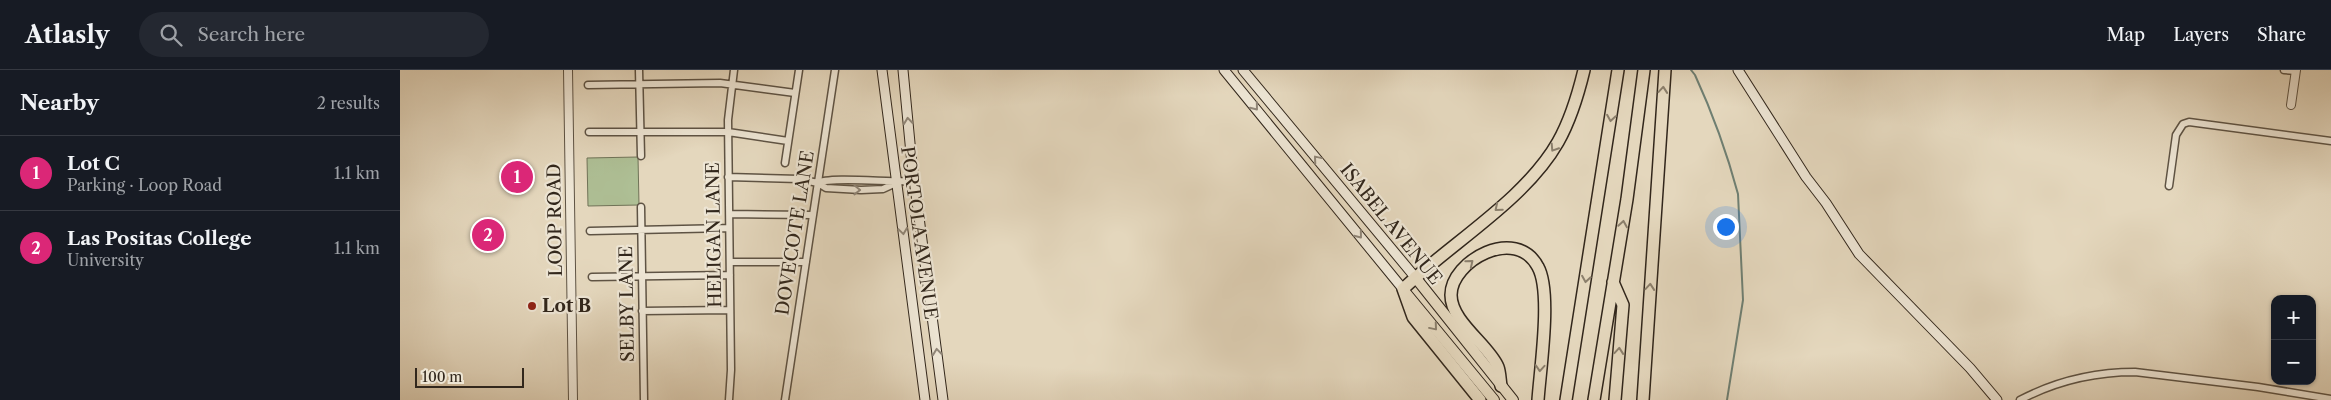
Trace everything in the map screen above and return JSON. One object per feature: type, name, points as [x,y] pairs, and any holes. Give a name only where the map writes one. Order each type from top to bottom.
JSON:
[{"type":"highway","points":[[1480,400],[1412,317],[1403,289],[1518,191],[1546,160],[1557,144],[1573,110],[1584,70]]},
{"type":"highway","points":[[1566,400],[1618,70]]},
{"type":"highway","points":[[1594,400],[1644,70]]},
{"type":"highway","points":[[1643,400],[1665,70]]},
{"type":"highway","points":[[1501,386],[1498,366],[1458,316],[1451,296],[1455,278],[1476,259],[1486,252],[1512,247],[1532,258],[1542,278],[1544,303],[1538,400]]},
{"type":"highway","name":"ISABEL AVENUE","points":[[1415,277],[1512,400]]},
{"type":"highway","points":[[1613,282],[1624,305],[1615,400]]},
{"type":"highway","name":"ISABEL AVENUE","points":[[1403,289],[1494,400]]},
{"type":"main road","name":"PORTOLA AVENUE","points":[[882,70],[925,400]]},
{"type":"main road","name":"PORTOLA AVENUE","points":[[904,70],[915,181],[943,400]]},
{"type":"main road","name":"ISABEL AVENUE","points":[[1224,70],[1403,289]]},
{"type":"main road","name":"ISABEL AVENUE","points":[[1243,70],[1415,277]]},
{"type":"main road","points":[[1738,70],[1806,177],[1826,203],[1859,254],[1970,368],[1997,400]]},
{"type":"street","name":"LOOP ROAD","points":[[568,70],[573,400]]},
{"type":"street","points":[[639,70],[640,156]]},
{"type":"street","name":"HELIGAN LANE","points":[[729,400],[732,380],[728,132],[734,70]]},
{"type":"street","points":[[785,163],[799,70]]},
{"type":"street","name":"DOVECOTE LANE","points":[[785,400],[834,70]]},
{"type":"street","points":[[2284,70],[2296,71],[2291,106]]},
{"type":"street","points":[[588,85],[732,85],[796,93]]},
{"type":"street","points":[[2169,186],[2176,135],[2183,124],[2196,122],[2331,141]]},
{"type":"street","points":[[590,132],[728,132],[788,141]]},
{"type":"street","points":[[728,177],[781,178],[818,182],[826,188],[861,190],[883,189],[896,183],[915,181]]},
{"type":"street","name":"SELBY LANE","points":[[641,207],[644,400]]},
{"type":"street","points":[[730,214],[813,215]]},
{"type":"street","points":[[590,231],[730,228]]},
{"type":"street","points":[[730,262],[806,262]]},
{"type":"street","points":[[592,277],[730,276]]},
{"type":"street","points":[[642,311],[730,310]]},
{"type":"street","points":[[2020,400],[2042,389],[2075,378],[2125,372],[2154,373],[2249,385],[2331,399]]},
{"type":"green space","points":[[638,157],[639,205],[588,206],[587,158]]},
{"type":"waterway","points":[[1691,70],[1714,119],[1738,194],[1743,300],[1727,400]]},
{"type":"place","name":"Lot C","points":[[517,177]]},
{"type":"place","name":"Las Positas College","points":[[488,235]]},
{"type":"place","name":"Lot B","points":[[532,306]]}]
